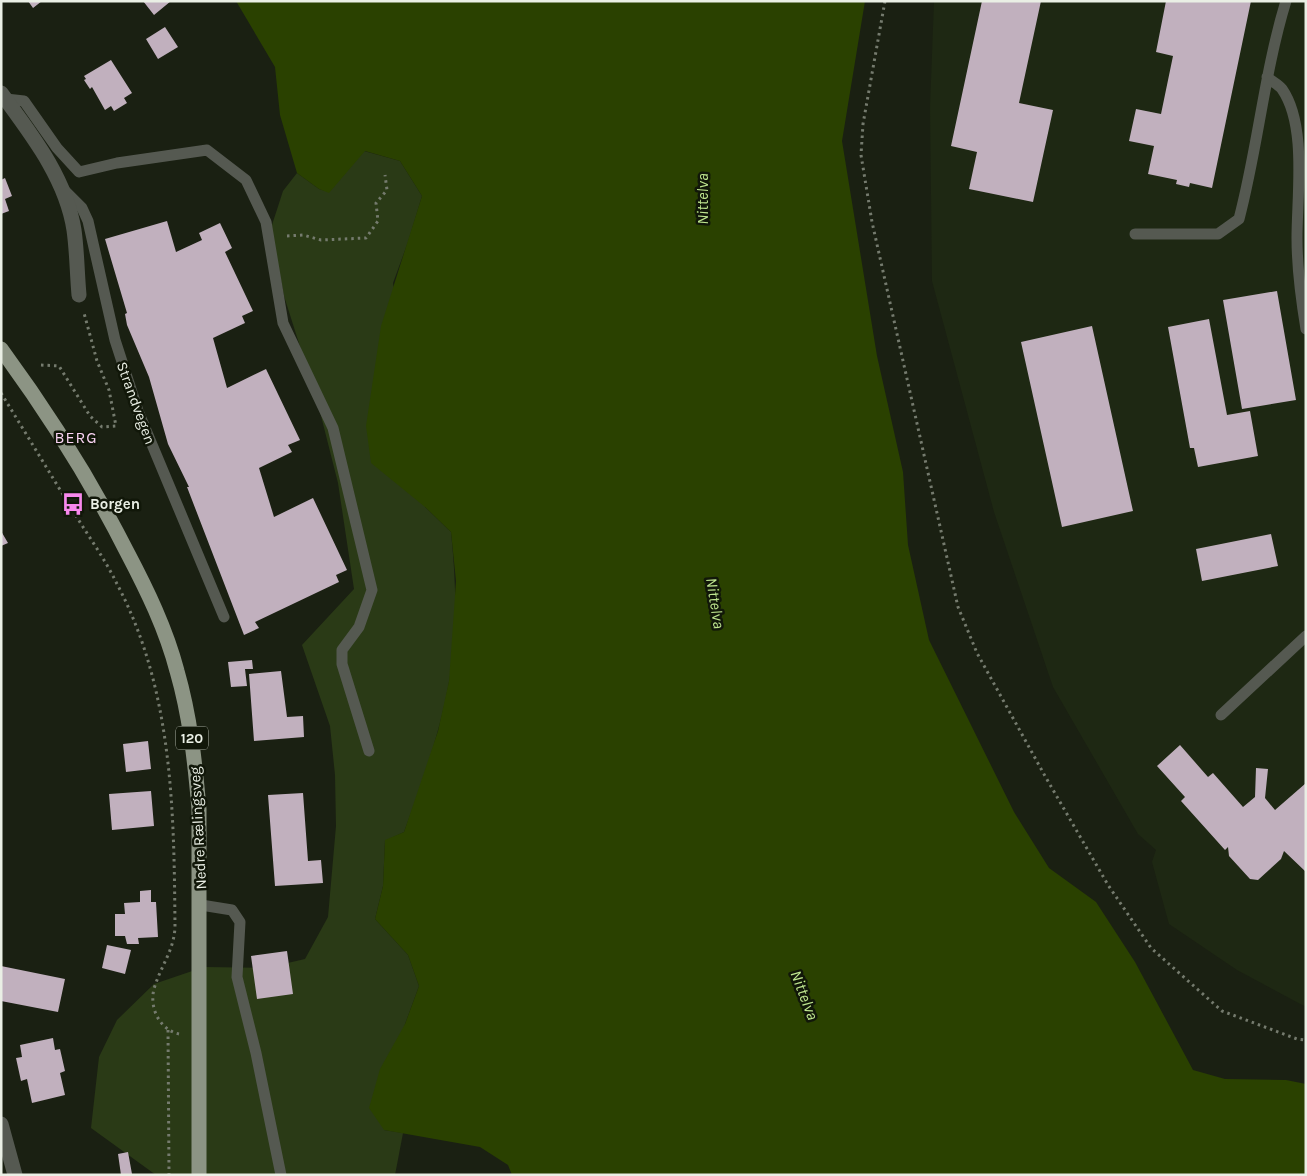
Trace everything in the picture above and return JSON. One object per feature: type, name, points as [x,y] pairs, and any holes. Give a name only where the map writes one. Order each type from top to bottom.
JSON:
[{"type":"main road","name":"Nedre Rælingsveg","points":[[1,349],[52,422],[101,504],[138,574],[166,638],[185,700],[196,769],[201,905],[199,1175]]},
{"type":"street","name":"Strandvegen","points":[[4,96],[43,152],[62,188],[74,229],[79,295]]},
{"type":"street","points":[[1,1124],[15,1175]]},
{"type":"lane","points":[[1135,234],[1218,234],[1239,219],[1248,186],[1267,77],[1286,1]]},
{"type":"lane","points":[[1267,77],[1282,88],[1292,105],[1298,133],[1301,154],[1297,237],[1300,287],[1306,329]]},
{"type":"lane","points":[[4,96],[24,101],[57,148],[79,172],[117,163],[207,150],[246,180],[266,222],[283,323],[333,428],[372,590],[359,627],[342,650],[342,664],[369,751]]},
{"type":"lane","name":"Strandvegen","points":[[62,188],[82,208],[88,221],[115,340],[138,411],[224,617]]},
{"type":"lane","points":[[1221,715],[1306,636]]},
{"type":"lane","points":[[201,905],[232,910],[240,922],[236,977],[256,1054],[280,1175]]},
{"type":"path","points":[[885,1],[863,124],[861,155],[872,222],[958,607],[977,653],[1045,776],[1108,885],[1151,948],[1222,1012],[1297,1039],[1306,1040]]},
{"type":"path","points":[[268,237],[303,235],[321,240],[366,238],[378,221],[376,204],[387,190],[385,175]]},
{"type":"path","points":[[41,365],[59,366],[90,416],[102,427],[116,426],[110,390],[97,362],[79,295]]},
{"type":"path","points":[[1,393],[118,584],[143,646],[160,702],[168,751],[173,814],[175,940],[154,991],[155,1008],[159,1021],[168,1030],[200,1037]]},
{"type":"path","points":[[168,1030],[169,1175]]},
{"type":"shaded area","points":[[934,1],[1306,1],[1306,1007],[1237,970],[1169,924],[1152,862],[1156,850],[1138,834],[1053,687],[994,512],[932,281],[930,107]]},
{"type":"shaded area","points":[[364,151],[400,161],[422,196],[393,283],[425,507],[451,532],[455,589],[452,664],[441,720],[404,832],[385,841],[383,886],[375,919],[408,955],[419,986],[405,1024],[384,1130],[403,1133],[395,1175],[156,1175],[91,1128],[99,1057],[117,1020],[154,984],[204,967],[266,968],[305,959],[328,917],[336,826],[335,775],[330,726],[302,645],[354,589],[338,483],[317,400],[284,296],[271,228],[283,191],[297,173],[319,189],[329,192]]},
{"type":"water","name":"Nittelva","points":[[236,1],[865,1],[842,141],[877,356],[903,472],[908,545],[929,640],[1014,812],[1049,868],[1096,902],[1135,962],[1193,1070],[1225,1079],[1286,1080],[1306,1084],[1306,1175],[512,1175],[508,1165],[480,1147],[384,1130],[369,1108],[380,1069],[405,1024],[419,986],[408,955],[375,919],[383,886],[385,840],[404,832],[438,731],[449,681],[456,581],[451,532],[425,507],[371,463],[366,426],[381,326],[422,196],[400,161],[365,151],[329,193],[319,189],[297,173],[280,115],[275,67]]},
{"type":"building","points":[[28,1],[42,1],[33,8]]},
{"type":"building","points":[[143,1],[171,1],[154,15]]},
{"type":"building","points":[[982,1],[1041,1],[1019,103],[1053,110],[1033,202],[969,189],[977,152],[951,146]]},
{"type":"building","points":[[1166,1],[1251,1],[1212,188],[1190,183],[1189,187],[1176,184],[1177,180],[1148,174],[1154,146],[1129,141],[1136,109],[1161,114],[1173,56],[1156,52]]},
{"type":"building","points":[[165,27],[178,47],[158,59],[146,39]]},
{"type":"building","points":[[111,60],[132,93],[124,98],[127,103],[114,111],[111,106],[105,110],[92,87],[90,89],[84,80],[86,79],[84,76]]},
{"type":"building","points":[[5,178],[12,196],[5,199],[9,211],[1,214],[1,180]]},
{"type":"building","points":[[167,221],[176,252],[202,240],[199,233],[220,223],[232,248],[225,252],[253,311],[242,316],[245,323],[213,338],[227,388],[266,369],[300,440],[288,445],[292,452],[259,468],[274,517],[313,498],[347,570],[336,575],[339,582],[255,622],[259,628],[244,635],[187,487],[189,487],[168,444],[149,377],[127,325],[125,314],[127,313],[105,239]]},
{"type":"building","points":[[1277,291],[1296,400],[1242,409],[1223,300]]},
{"type":"building","points":[[1209,319],[1227,415],[1250,411],[1258,456],[1198,467],[1194,448],[1190,448],[1168,327]]},
{"type":"building","points":[[1092,326],[1133,511],[1062,527],[1021,342]]},
{"type":"building","points":[[1,531],[8,543],[1,546]]},
{"type":"building","points":[[1271,534],[1278,566],[1202,581],[1196,549]]},
{"type":"building","points":[[252,660],[253,669],[245,669],[247,686],[231,687],[228,662]]},
{"type":"building","points":[[281,671],[287,717],[303,716],[304,737],[254,741],[249,674]]},
{"type":"building","points":[[148,741],[151,769],[126,772],[123,744]]},
{"type":"building","points":[[1180,745],[1208,777],[1213,773],[1243,807],[1255,797],[1256,768],[1268,769],[1265,798],[1275,810],[1306,783],[1306,872],[1284,851],[1281,859],[1258,880],[1250,879],[1229,856],[1228,847],[1225,850],[1181,801],[1185,797],[1157,766]]},
{"type":"building","points":[[151,791],[154,826],[112,830],[109,794]]},
{"type":"building","points":[[303,793],[308,861],[321,860],[323,883],[275,886],[268,795]]},
{"type":"building","points":[[151,890],[151,902],[156,902],[158,937],[138,938],[139,944],[127,944],[125,936],[115,936],[115,914],[125,914],[124,903],[140,902],[140,891]]},
{"type":"building","points":[[107,945],[131,950],[125,974],[102,968]]},
{"type":"building","points":[[287,951],[293,994],[257,999],[251,956]]},
{"type":"building","points":[[1,966],[65,979],[58,1012],[1,1001]]},
{"type":"building","points":[[53,1038],[55,1050],[60,1049],[65,1071],[60,1073],[65,1095],[32,1103],[27,1079],[21,1081],[16,1058],[22,1057],[20,1045]]},
{"type":"building","points":[[128,1152],[132,1174],[121,1175],[118,1154]]},
{"type":"place","name":"Borgen","points":[[73,504]]},
{"type":"district","name":"BERG","points":[[76,437]]}]
